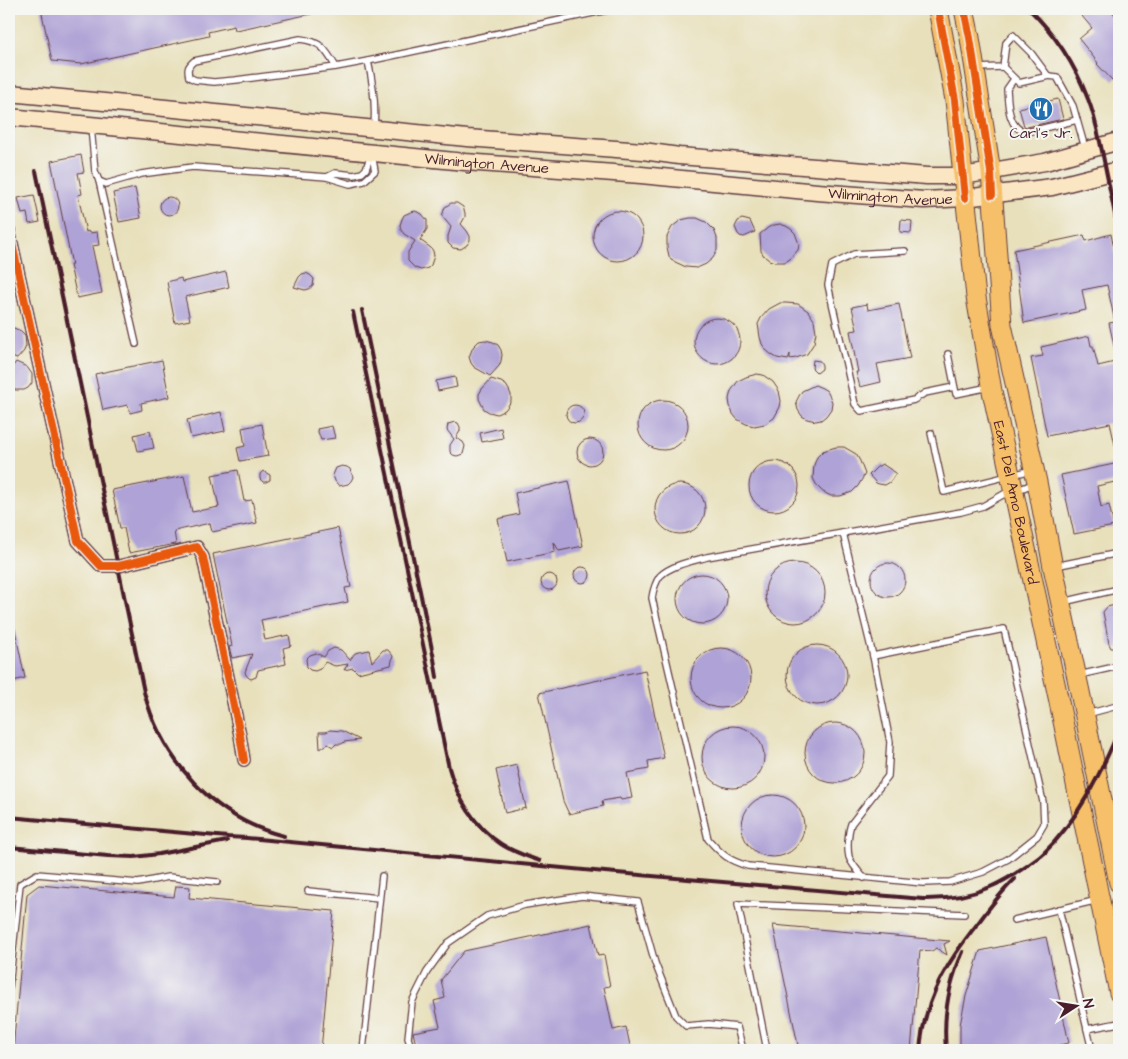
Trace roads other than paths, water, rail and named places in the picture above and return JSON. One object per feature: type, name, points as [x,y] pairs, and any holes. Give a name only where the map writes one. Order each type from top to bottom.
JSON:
[{"type":"main road","name":"East Del Amo Boulevard","points":[[938,9],[955,100],[976,297],[991,387],[1119,990]]},
{"type":"main road","name":"East Del Amo Boulevard","points":[[964,9],[991,172],[1002,325],[1053,567],[1111,826],[1119,883]]},
{"type":"main road","name":"Wilmington Avenue","points":[[9,93],[467,138],[643,151],[679,156],[927,176],[963,176],[991,172],[1045,162],[1119,141]]},
{"type":"main road","name":"Wilmington Avenue","points":[[9,118],[465,162],[641,175],[924,200],[965,198],[1052,187],[1119,170]]},
{"type":"main road","points":[[371,152],[374,128]]},
{"type":"street","points":[[9,230],[78,541],[101,566],[119,566],[197,547],[203,557],[244,760]]},
{"type":"lane","points":[[336,67],[325,49],[317,43],[300,39],[194,61],[189,65],[187,71],[189,77],[195,80],[214,82],[252,79],[336,67],[612,9]]},
{"type":"lane","points":[[1003,67],[1006,43],[1013,35],[1031,53],[1049,76]]},
{"type":"lane","points":[[368,61],[375,110],[374,128]]},
{"type":"lane","points":[[975,68],[1003,67],[1019,83],[1049,76],[1057,77],[1073,106],[1086,150]]},
{"type":"lane","points":[[1014,79],[1007,89],[1008,109],[1013,124],[1021,132],[1077,120]]},
{"type":"lane","points":[[91,125],[95,171],[99,181],[136,344]]},
{"type":"lane","points":[[99,181],[106,184],[141,174],[194,167],[327,176],[350,184],[364,181],[375,171],[371,152]]},
{"type":"lane","points":[[905,251],[854,254],[832,265],[828,284],[855,404],[861,411],[914,400],[925,393],[954,387]]},
{"type":"lane","points":[[948,354],[956,394],[991,387]]},
{"type":"lane","points":[[930,432],[944,492],[1011,482],[1035,476]]},
{"type":"lane","points":[[1011,482],[1023,488],[1035,476]]},
{"type":"lane","points":[[873,656],[1004,629],[1042,802],[1044,824],[1037,836],[1008,859],[983,872],[950,882],[923,883],[748,866],[736,863],[721,853],[708,839],[652,598],[654,587],[660,577],[667,571],[685,563],[708,557],[961,512],[983,506],[1011,482]]},
{"type":"lane","points":[[843,533],[873,656],[890,742],[888,776],[850,824],[848,834],[850,858],[855,868],[864,878]]},
{"type":"lane","points":[[1053,567],[1119,553]]},
{"type":"lane","points":[[1061,603],[1119,588]]},
{"type":"lane","points":[[1077,675],[1119,666]]},
{"type":"lane","points":[[1085,714],[1117,706]]},
{"type":"lane","points":[[9,987],[20,884],[37,874],[138,883],[168,877],[217,882]]},
{"type":"lane","points":[[363,1050],[382,876]]},
{"type":"lane","points":[[308,891],[380,898]]},
{"type":"lane","points":[[412,1050],[408,1038],[412,1002],[427,972],[448,942],[487,916],[525,905],[582,896],[638,902],[655,963],[676,1016],[686,1026],[708,1024],[737,1027],[743,1050]]},
{"type":"lane","points":[[1014,920],[1100,899]]},
{"type":"lane","points":[[767,1050],[738,904],[964,914]]},
{"type":"lane","points":[[1059,909],[1092,1050]]},
{"type":"lane","points":[[1087,1029],[1119,1023]]},
{"type":"railway","points":[[1029,9],[1056,39],[1077,74],[1088,99],[1098,131],[1119,234]]},
{"type":"railway","points":[[36,171],[144,692],[152,717],[164,741],[194,783],[235,816],[259,828],[284,836]]},
{"type":"railway","points":[[362,310],[437,677]]},
{"type":"railway","points":[[353,312],[452,779],[468,811],[483,829],[506,847],[540,861]]},
{"type":"railway","points":[[1041,856],[1066,828],[1086,797],[1104,764],[1119,730]]},
{"type":"railway","points":[[9,817],[605,872],[923,899],[942,899],[989,888],[1017,873],[1046,852]]},
{"type":"railway","points":[[9,847],[134,857],[227,841]]},
{"type":"railway","points":[[920,1050],[926,1015],[947,967],[991,905],[1015,879]]},
{"type":"railway","points":[[946,1050],[945,1025],[948,1000],[954,975],[963,952]]},
{"type":"place","name":"Carl's Jr.","points":[[1041,109]]}]
